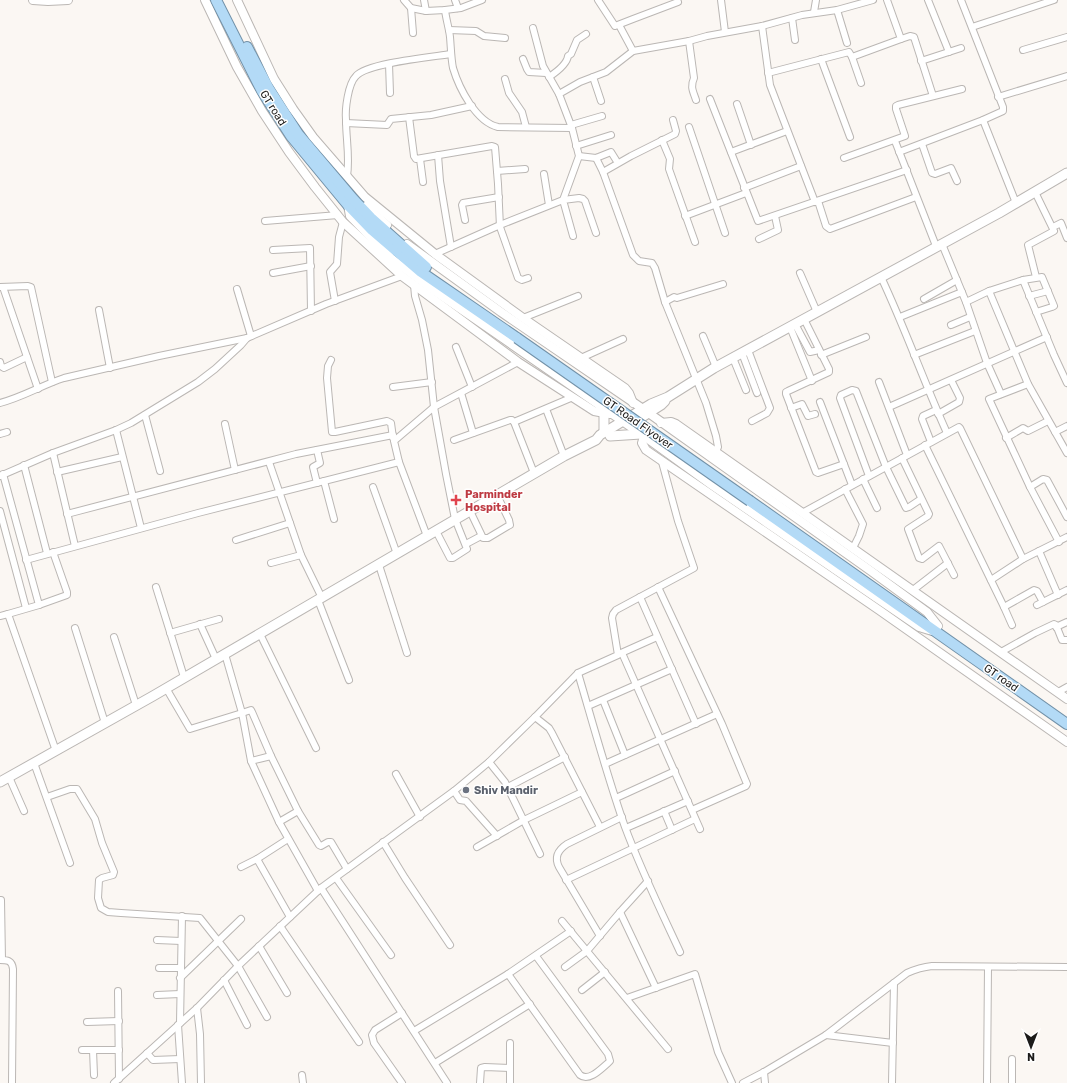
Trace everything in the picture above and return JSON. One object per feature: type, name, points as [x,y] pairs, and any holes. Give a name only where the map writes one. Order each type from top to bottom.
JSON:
[{"type":"highway","name":"GT road","points":[[216,0],[262,91],[291,136],[350,202]]},
{"type":"highway","name":"GT road","points":[[224,0],[247,48],[278,102],[298,134],[350,202]]},
{"type":"highway","name":"GT Road Flyover","points":[[350,202],[372,230],[421,272],[518,336],[936,629]]},
{"type":"highway","name":"GT road","points":[[936,629],[1067,716]]},
{"type":"highway","name":"GT road","points":[[936,629],[1067,724]]},
{"type":"main road","points":[[0,782],[260,634],[534,473],[596,440],[602,440],[607,434],[646,411],[661,405],[668,397],[716,367],[1016,203],[1067,173]]},
{"type":"main road","points":[[607,434],[608,414]]},
{"type":"main road","points":[[607,434],[642,435]]},
{"type":"street","points":[[33,0],[48,2],[68,0]]},
{"type":"street","points":[[205,0],[237,67],[262,111],[315,188],[343,222],[402,276],[518,362],[594,411],[608,414]]},
{"type":"street","points":[[237,0],[274,80],[314,137],[365,197],[435,254],[523,318],[624,388],[629,393],[633,403]]},
{"type":"street","points":[[404,0],[411,8],[413,33]]},
{"type":"street","points":[[424,0],[426,11]]},
{"type":"street","points":[[455,0],[458,8]]},
{"type":"street","points":[[411,8],[426,11],[445,10],[458,8],[482,0]]},
{"type":"street","points":[[598,0],[614,26],[678,2]]},
{"type":"street","points":[[721,0],[725,32]]},
{"type":"street","points":[[814,12],[816,0]]},
{"type":"street","points":[[559,94],[575,84],[611,70],[633,51],[762,26],[814,12],[837,10],[859,2],[873,0]]},
{"type":"street","points":[[887,0],[901,39]]},
{"type":"street","points":[[928,0],[949,52]]},
{"type":"street","points":[[899,152],[1003,111],[1003,107],[961,0]]},
{"type":"street","points":[[972,27],[1054,0]]},
{"type":"street","points":[[445,10],[451,54],[458,80],[472,106],[484,120],[494,126],[559,129],[572,127],[602,116]]},
{"type":"street","points":[[837,10],[847,43]]},
{"type":"street","points":[[792,18],[795,40]]},
{"type":"street","points":[[619,25],[633,51]]},
{"type":"street","points":[[762,26],[768,73],[773,95],[826,226],[830,228],[916,197]]},
{"type":"street","points":[[533,28],[547,75],[559,94],[572,127],[579,156],[563,200],[573,236]]},
{"type":"street","points":[[448,30],[476,31],[484,36],[505,38]]},
{"type":"street","points":[[523,59],[526,69],[529,72],[547,75],[557,72],[571,54],[577,40],[586,34]]},
{"type":"street","points":[[852,57],[913,36],[932,96]]},
{"type":"street","points":[[1024,50],[1067,37]]},
{"type":"street","points":[[688,41],[694,76],[692,86],[696,100]]},
{"type":"street","points":[[922,61],[961,48]]},
{"type":"street","points":[[768,73],[847,52],[851,54],[861,83]]},
{"type":"street","points":[[348,176],[346,123],[347,105],[355,77],[366,69],[451,54]]},
{"type":"street","points":[[821,59],[850,137]]},
{"type":"street","points":[[389,64],[390,93]]},
{"type":"street","points":[[998,97],[1067,76]]},
{"type":"street","points":[[593,77],[602,101]]},
{"type":"street","points":[[505,79],[509,93],[524,116],[526,127]]},
{"type":"street","points":[[844,158],[895,141],[906,135],[896,106],[962,89]]},
{"type":"street","points":[[710,99],[757,221],[907,170]]},
{"type":"street","points":[[737,104],[751,145]]},
{"type":"street","points":[[346,123],[386,126],[391,119],[448,112],[472,106]]},
{"type":"street","points":[[409,117],[414,156],[416,159],[494,146],[500,225],[518,278],[522,280],[528,278]]},
{"type":"street","points":[[603,172],[630,156],[676,133],[673,120]]},
{"type":"street","points":[[983,120],[1016,203]]},
{"type":"street","points":[[689,127],[725,233]]},
{"type":"street","points":[[731,152],[787,131]]},
{"type":"street","points":[[576,146],[611,135]]},
{"type":"street","points":[[662,140],[670,159],[668,167],[695,242]]},
{"type":"street","points":[[895,141],[916,197],[957,280],[987,363],[1001,394]]},
{"type":"street","points":[[922,144],[932,173],[935,174],[951,168],[957,181]]},
{"type":"street","points":[[579,156],[596,158],[611,152],[616,160]]},
{"type":"street","points":[[438,155],[440,181],[451,247]]},
{"type":"street","points":[[596,158],[603,172],[633,255],[639,261],[652,263],[653,265],[706,404],[716,436],[718,447],[716,452]]},
{"type":"street","points":[[420,159],[423,182]]},
{"type":"street","points":[[685,216],[801,166]]},
{"type":"street","points":[[497,171],[525,169]]},
{"type":"street","points":[[544,174],[549,205]]},
{"type":"street","points":[[1035,192],[1053,227],[1054,232],[1028,245],[1036,277]]},
{"type":"street","points":[[465,220],[462,206],[463,203],[499,197]]},
{"type":"street","points":[[435,254],[500,225],[563,200],[583,199],[596,233]]},
{"type":"street","points":[[350,202],[361,202],[411,248],[501,312],[646,411],[890,585],[927,612],[936,629],[919,627],[713,486],[626,424],[608,414],[436,292],[392,259],[350,216],[350,202]]},
{"type":"street","points":[[265,221],[338,215]]},
{"type":"street","points":[[758,239],[778,230],[774,216]]},
{"type":"street","points":[[334,301],[330,272],[336,264],[339,237],[343,222]]},
{"type":"street","points":[[1053,227],[1061,223],[1067,238]]},
{"type":"street","points":[[273,250],[310,249],[311,311]]},
{"type":"street","points":[[273,273],[311,266]]},
{"type":"street","points":[[800,273],[818,312]]},
{"type":"street","points":[[0,403],[19,397],[52,382],[249,337],[334,301],[402,276]]},
{"type":"street","points":[[881,277],[900,317],[928,390],[947,433]]},
{"type":"street","points":[[966,302],[989,291],[1023,280],[1042,277],[1053,306],[1036,312]]},
{"type":"street","points":[[924,299],[957,280]]},
{"type":"street","points":[[1023,280],[1057,364],[1067,383]]},
{"type":"street","points":[[666,302],[674,297],[677,298],[723,284]]},
{"type":"street","points":[[414,285],[415,296],[426,336],[434,407],[456,520],[466,544],[466,550],[453,558],[450,558],[436,531]]},
{"type":"street","points":[[38,389],[28,357],[2,287],[31,287],[52,382]]},
{"type":"street","points":[[237,289],[249,337]]},
{"type":"street","points":[[989,291],[1028,384],[1067,452]]},
{"type":"street","points":[[1029,296],[1048,291]]},
{"type":"street","points":[[900,317],[962,292]]},
{"type":"street","points":[[523,318],[578,296]]},
{"type":"street","points":[[99,310],[110,368]]},
{"type":"street","points":[[951,325],[970,317]]},
{"type":"street","points":[[804,319],[829,372],[787,391],[786,394],[816,472],[818,473],[844,464]]},
{"type":"street","points":[[793,325],[810,352],[820,352],[866,337]]},
{"type":"street","points":[[793,325],[812,381]]},
{"type":"street","points":[[914,355],[975,331]]},
{"type":"street","points":[[703,336],[716,367]]},
{"type":"street","points":[[39,605],[2,475],[53,453],[116,430],[145,415],[204,377],[249,337]]},
{"type":"street","points":[[889,407],[1047,337]]},
{"type":"street","points":[[581,358],[623,339]]},
{"type":"street","points":[[456,347],[472,387]]},
{"type":"street","points":[[745,351],[757,393]]},
{"type":"street","points":[[745,351],[770,408],[767,413],[752,420]]},
{"type":"street","points":[[0,362],[1,366],[4,368],[28,357]]},
{"type":"street","points":[[733,358],[746,390]]},
{"type":"street","points":[[331,360],[328,366],[327,378],[332,432],[387,420],[391,423],[399,462],[427,536]]},
{"type":"street","points":[[394,442],[434,407],[518,362]]},
{"type":"street","points":[[951,380],[960,398],[959,402],[937,412],[923,416],[922,419],[928,443],[1012,625]]},
{"type":"street","points":[[393,387],[432,382]]},
{"type":"street","points":[[879,382],[889,407],[904,456],[929,515],[908,528],[908,532],[920,559],[938,546],[954,575]]},
{"type":"street","points":[[991,580],[1024,559],[1064,541],[1030,487],[989,399],[1028,384]]},
{"type":"street","points":[[877,508],[840,398],[842,395],[852,390],[855,390],[886,467],[906,508],[921,498]]},
{"type":"street","points":[[461,393],[473,433]]},
{"type":"street","points":[[454,440],[510,420],[514,422],[573,397]]},
{"type":"street","points":[[820,402],[852,485]]},
{"type":"street","points":[[791,408],[802,404],[808,416],[815,414]]},
{"type":"street","points":[[546,409],[564,456]]},
{"type":"street","points":[[145,415],[160,471]]},
{"type":"street","points":[[1006,438],[1023,429],[1028,431],[1048,421]]},
{"type":"street","points":[[514,422],[534,473]]},
{"type":"street","points":[[661,423],[671,422],[676,424],[1067,699]]},
{"type":"street","points":[[225,424],[235,470]]},
{"type":"street","points":[[1055,432],[1067,426]]},
{"type":"street","points":[[802,512],[928,443],[960,428],[1024,559]]},
{"type":"street","points":[[116,430],[141,528]]},
{"type":"street","points":[[0,434],[7,432]]},
{"type":"street","points":[[67,514],[317,450],[393,435]]},
{"type":"street","points":[[642,435],[642,443],[644,447],[662,462],[879,610],[1067,742]]},
{"type":"street","points":[[317,450],[320,463],[313,467],[317,483]]},
{"type":"street","points":[[53,453],[75,546]]},
{"type":"street","points":[[57,472],[122,457]]},
{"type":"street","points":[[268,462],[301,556],[320,599],[349,680]]},
{"type":"street","points":[[26,560],[141,528],[399,462]]},
{"type":"street","points":[[662,462],[678,521],[694,568],[616,610],[613,614],[612,624],[620,654],[636,685],[700,830]]},
{"type":"street","points":[[0,616],[67,595],[50,553],[24,466]]},
{"type":"street","points":[[1030,487],[1043,479],[1046,480],[1067,517]]},
{"type":"street","points":[[324,481],[334,519]]},
{"type":"street","points":[[373,487],[397,554]]},
{"type":"street","points":[[845,489],[863,524],[853,548]]},
{"type":"street","points":[[470,511],[481,536],[488,538],[510,524],[510,520],[497,495]]},
{"type":"street","points":[[0,511],[26,608]]},
{"type":"street","points":[[236,540],[290,523]]},
{"type":"street","points":[[466,544],[481,536]]},
{"type":"street","points":[[1039,551],[1058,595]]},
{"type":"street","points":[[271,563],[301,556]]},
{"type":"street","points":[[913,590],[948,563]]},
{"type":"street","points":[[379,565],[407,653]]},
{"type":"street","points":[[156,587],[184,677]]},
{"type":"street","points":[[658,587],[747,782],[747,785],[692,810]]},
{"type":"street","points":[[1004,606],[1034,590],[1037,591],[1043,602]]},
{"type":"street","points":[[1037,605],[1067,590]]},
{"type":"street","points":[[640,598],[696,724]]},
{"type":"street","points":[[8,614],[56,751]]},
{"type":"street","points":[[170,633],[219,618]]},
{"type":"street","points":[[1056,627],[1067,622]]},
{"type":"street","points":[[200,624],[216,659]]},
{"type":"street","points":[[1001,652],[1035,633],[1055,624],[1062,640],[1067,640]]},
{"type":"street","points":[[75,628],[105,723]]},
{"type":"street","points":[[260,634],[316,748]]},
{"type":"street","points":[[114,637],[136,705]]},
{"type":"street","points":[[116,1081],[197,1008],[238,966],[319,890],[383,842],[420,817],[489,762],[536,718],[578,673],[657,637]]},
{"type":"street","points":[[224,654],[242,713],[251,761],[279,822],[319,890],[414,1031],[447,1083]]},
{"type":"street","points":[[588,706],[672,669]]},
{"type":"street","points":[[578,673],[626,828],[680,952]]},
{"type":"street","points":[[1058,692],[1067,686]]},
{"type":"street","points":[[166,688],[190,730],[251,710],[270,756],[298,811],[319,845],[321,846],[331,842],[347,869]]},
{"type":"street","points":[[602,700],[626,755]]},
{"type":"street","points":[[605,764],[717,714]]},
{"type":"street","points":[[536,718],[552,733],[600,827]]},
{"type":"street","points":[[251,761],[270,756]]},
{"type":"street","points":[[508,788],[565,757]]},
{"type":"street","points":[[489,762],[501,776],[508,788],[540,854]]},
{"type":"street","points":[[34,763],[70,863]]},
{"type":"street","points":[[616,798],[675,771]]},
{"type":"street","points":[[396,774],[420,817]]},
{"type":"street","points":[[9,777],[24,811]]},
{"type":"street","points":[[47,797],[70,789],[77,789],[95,819],[102,843],[114,872],[111,875],[99,880],[98,898],[101,908],[108,912],[200,918],[219,940],[238,966],[267,1017]]},
{"type":"street","points":[[454,791],[460,800],[466,801],[496,836]]},
{"type":"street","points":[[477,847],[524,820],[582,792]]},
{"type":"street","points":[[626,828],[688,801]]},
{"type":"street","points":[[279,822],[298,811]]},
{"type":"street","points":[[664,811],[672,830]]},
{"type":"street","points":[[600,936],[566,880],[557,863],[557,855],[561,848],[566,844],[622,817]]},
{"type":"street","points":[[566,880],[695,819]]},
{"type":"street","points":[[242,867],[257,860],[288,839]]},
{"type":"street","points":[[383,842],[405,878],[450,944]]},
{"type":"street","points":[[257,860],[290,917]]},
{"type":"street","points":[[336,878],[391,955]]},
{"type":"street","points":[[565,967],[587,951],[648,881]]},
{"type":"street","points":[[1,900],[1,960],[9,960],[13,969],[12,1083]]},
{"type":"street","points":[[620,912],[656,988]]},
{"type":"street","points":[[182,916],[179,1024],[182,1083]]},
{"type":"street","points":[[180,978],[241,919]]},
{"type":"street","points":[[562,920],[668,1049]]},
{"type":"street","points":[[280,926],[359,1042]]},
{"type":"street","points":[[414,1031],[508,974],[571,931]]},
{"type":"street","points":[[157,940],[181,941]]},
{"type":"street","points":[[259,946],[287,993]]},
{"type":"street","points":[[508,974],[582,1077],[589,1077],[610,1061],[608,1054],[536,956]]},
{"type":"street","points":[[743,1083],[764,1072],[826,1034],[907,973],[922,967],[1067,967]]},
{"type":"street","points":[[987,1083],[988,967]]},
{"type":"street","points":[[159,968],[180,968]]},
{"type":"street","points":[[582,990],[605,972]]},
{"type":"street","points":[[627,998],[695,974],[718,1052],[732,1083]]},
{"type":"street","points":[[224,980],[247,1025]]},
{"type":"street","points":[[892,1083],[894,983]]},
{"type":"street","points":[[116,1081],[119,1050],[118,991]]},
{"type":"street","points":[[157,995],[180,994]]},
{"type":"street","points":[[435,1063],[530,1004]]},
{"type":"street","points":[[197,1008],[200,1034],[201,1083]]},
{"type":"street","points":[[402,1013],[375,1030],[372,1035],[374,1043],[402,1083]]},
{"type":"street","points":[[87,1022],[119,1021]]},
{"type":"street","points":[[826,1034],[893,1043]]},
{"type":"street","points":[[510,1043],[510,1083]]},
{"type":"street","points":[[82,1050],[119,1050]]},
{"type":"street","points":[[93,1050],[94,1075]]},
{"type":"street","points":[[147,1053],[152,1060],[180,1059]]},
{"type":"street","points":[[1012,1059],[1012,1083]]},
{"type":"street","points":[[480,1083],[481,1068],[510,1068]]},
{"type":"street","points":[[764,1072],[765,1083]]},
{"type":"street","points":[[302,1075],[303,1083]]},
{"type":"place","name":"Parminder Hospital","points":[[456,500]]},
{"type":"place","name":"Shiv Mandir","points":[[466,790]]}]
